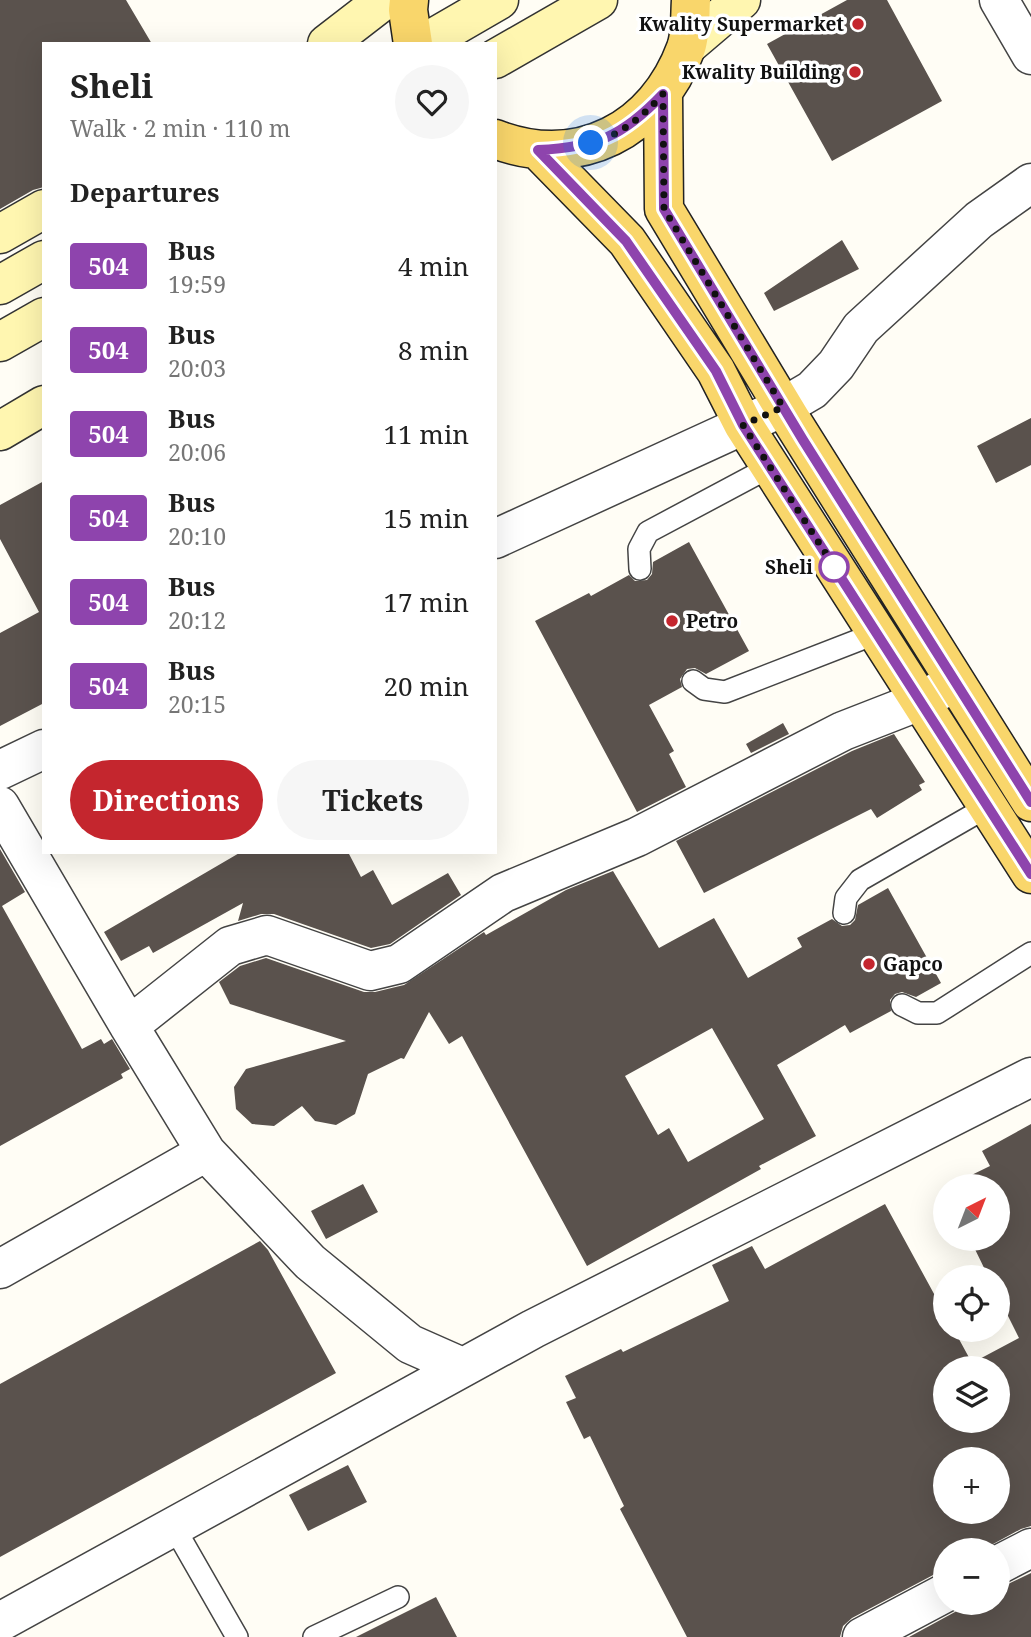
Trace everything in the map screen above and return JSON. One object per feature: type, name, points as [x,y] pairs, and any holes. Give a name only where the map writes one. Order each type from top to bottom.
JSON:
[{"type":"main road","points":[[330,42],[384,0]]},
{"type":"main road","points":[[409,0],[413,42]]},
{"type":"main road","points":[[426,42],[499,0]]},
{"type":"main road","points":[[497,58],[598,0]]},
{"type":"main road","points":[[497,140],[538,150],[574,148],[608,138],[638,120],[663,94],[687,46],[691,0]]},
{"type":"main road","points":[[687,46],[741,0]]},
{"type":"main road","points":[[663,94],[664,209],[783,407],[1031,802]]},
{"type":"main road","points":[[538,150],[626,241],[716,371],[743,425],[1031,874]]},
{"type":"main road","points":[[0,234],[42,210]]},
{"type":"main road","points":[[0,285],[42,261]]},
{"type":"main road","points":[[0,342],[42,318]]},
{"type":"main road","points":[[0,431],[42,406]]},
{"type":"street","points":[[999,0],[1031,55]]},
{"type":"street","points":[[497,537],[783,407],[812,390],[836,365],[861,328],[979,220],[1031,183]]},
{"type":"street","points":[[129,1026],[230,946],[267,935],[370,971],[399,964],[503,892],[638,837],[843,730],[920,701],[955,682]]},
{"type":"street","points":[[0,770],[42,750]]},
{"type":"street","points":[[0,806],[206,1152],[310,1262],[410,1344],[462,1367]]},
{"type":"street","points":[[0,1622],[462,1367],[1031,1077]]},
{"type":"street","points":[[0,1269],[206,1152]]},
{"type":"street","points":[[1010,1559],[1031,1548]]},
{"type":"street","points":[[862,1637],[933,1599]]},
{"type":"lane","points":[[640,569],[639,549],[648,532],[770,467]]},
{"type":"lane","points":[[693,681],[704,689],[725,692],[877,633]]},
{"type":"lane","points":[[844,912],[846,898],[860,880],[987,807]]},
{"type":"lane","points":[[902,1005],[918,1013],[937,1013],[1031,953]]},
{"type":"lane","points":[[174,1527],[237,1637]]},
{"type":"lane","points":[[314,1637],[398,1597]]},
{"type":"building","points":[[0,0],[126,0],[151,42],[42,42],[42,188],[0,209]]},
{"type":"building","name":"Kwality Building","points":[[847,0],[887,0],[942,101],[832,161],[767,44]]},
{"type":"building","points":[[842,240],[859,269],[774,311],[764,293]]},
{"type":"building","points":[[1031,418],[1031,465],[996,483],[977,446]]},
{"type":"building","points":[[42,482],[42,704],[0,726],[0,633],[39,612],[0,539],[0,505]]},
{"type":"building","points":[[689,542],[749,651],[706,674],[695,668],[687,669],[680,679],[682,687],[649,705],[674,751],[669,754],[686,787],[637,812],[535,621],[589,593],[591,596],[629,575],[635,581],[647,580],[652,574],[653,562]]},
{"type":"building","points":[[783,723],[789,734],[751,753],[746,744]]},
{"type":"building","points":[[894,734],[925,782],[919,785],[922,790],[877,818],[871,809],[704,893],[676,841],[852,751]]},
{"type":"building","points":[[0,849],[25,892],[2,906],[82,1049],[101,1039],[104,1044],[112,1039],[130,1069],[121,1074],[123,1078],[0,1146]]},
{"type":"building","points":[[238,854],[349,854],[361,877],[373,870],[392,905],[448,873],[461,895],[390,944],[371,948],[274,914],[261,914],[238,921],[243,903],[153,953],[149,946],[121,961],[104,932]]},
{"type":"building","points":[[613,871],[659,948],[714,918],[748,978],[802,947],[797,938],[832,919],[842,926],[850,925],[855,920],[858,905],[888,888],[941,983],[916,997],[902,992],[895,994],[890,1000],[891,1011],[850,1033],[845,1025],[777,1065],[816,1136],[587,1266],[462,1036],[449,1044],[429,1012],[404,1059],[368,1074],[355,1114],[336,1125],[315,1121],[302,1106],[274,1126],[252,1124],[236,1109],[234,1087],[246,1069],[346,1041],[230,1004],[219,982],[240,966],[266,958],[364,992],[375,992],[404,985],[484,932],[486,935],[566,890]],"holes":[[[712,1028],[764,1119],[688,1162],[669,1128],[658,1135],[625,1076]]]},
{"type":"building","points":[[1031,1124],[1031,1526],[1004,1538],[933,1538],[933,1575],[852,1618],[843,1626],[840,1637],[687,1637],[620,1509],[624,1506],[590,1436],[584,1439],[566,1402],[576,1398],[565,1376],[621,1349],[623,1352],[729,1301],[712,1265],[752,1246],[765,1269],[885,1204],[933,1292],[933,1342],[961,1342],[968,1356],[933,1356],[933,1433],[1010,1433],[1010,1356],[985,1356],[1019,1338],[1010,1320],[1010,1265],[983,1265],[976,1251],[1010,1251],[1010,1174],[974,1174],[990,1166],[982,1151]]},
{"type":"building","points":[[363,1184],[378,1212],[326,1239],[311,1211]]},
{"type":"building","points":[[260,1241],[268,1250],[336,1373],[0,1557],[0,1384]]},
{"type":"building","points":[[348,1465],[367,1502],[308,1531],[289,1495]]},
{"type":"building","points":[[1031,1573],[1031,1637],[909,1637],[949,1615],[1010,1615],[1010,1583]]},
{"type":"building","points":[[436,1597],[457,1637],[356,1637]]},
{"type":"bus line","name":"504","points":[[1031,802],[803,440],[664,209],[663,94],[638,120],[608,138],[574,148],[538,150],[626,241],[716,371],[743,425],[1031,874]]},
{"type":"place","name":"Kwality Supermarket","points":[[858,24]]},
{"type":"place","name":"Kwality Building","points":[[855,72]]},
{"type":"place","name":"Sheli","points":[[834,567]]},
{"type":"place","name":"Petro","points":[[672,621]]},
{"type":"place","name":"Gapco","points":[[869,964]]},
{"type":"route","points":[[591,143],[608,138],[638,120],[663,94],[664,209],[783,407],[743,425],[837,571],[834,567]]}]
